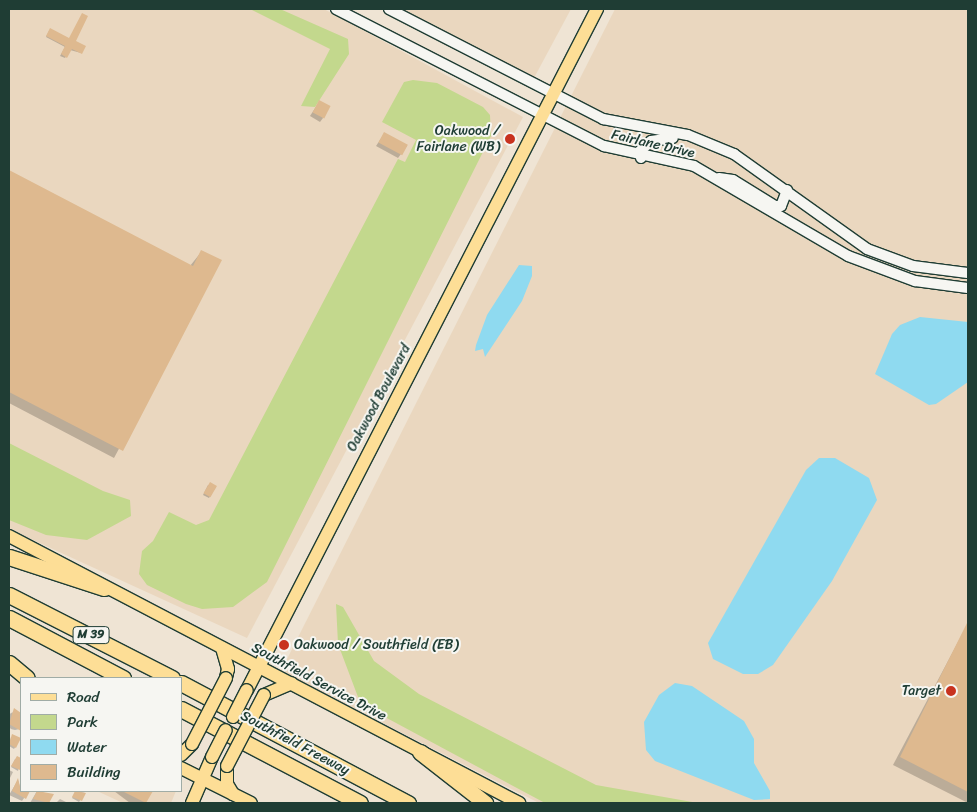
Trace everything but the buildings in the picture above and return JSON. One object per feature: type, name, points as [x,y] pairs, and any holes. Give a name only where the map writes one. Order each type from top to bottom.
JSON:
[{"type":"highway","points":[[9,557],[104,588]]},
{"type":"highway","name":"M 39","points":[[9,594],[170,677]]},
{"type":"highway","name":"M 39","points":[[9,618],[121,677]]},
{"type":"highway","points":[[9,663],[26,677]]},
{"type":"highway","name":"Southfield Freeway","points":[[182,684],[408,803]]},
{"type":"highway","name":"Southfield Freeway","points":[[182,710],[360,803]]},
{"type":"highway","points":[[420,752],[485,803]]},
{"type":"main road","name":"Oakwood Boulevard","points":[[192,803],[212,757],[597,9]]},
{"type":"main road","name":"Southfield Service Drive","points":[[9,536],[104,588],[519,803]]},
{"type":"main road","points":[[182,755],[192,744],[226,678],[228,669],[222,648]]},
{"type":"main road","points":[[233,794],[227,784],[228,766],[264,696],[292,684]]},
{"type":"main road","points":[[182,769],[251,803]]},
{"type":"street","name":"Fairlane Drive","points":[[336,9],[604,146],[640,158],[675,161],[716,177],[774,217],[848,256],[915,281],[968,288]]},
{"type":"street","name":"Fairlane Drive","points":[[389,9],[603,119],[688,135],[734,154],[787,190],[867,249],[913,266],[968,273]]},
{"type":"street","points":[[640,158],[640,151],[651,141],[664,136],[734,154]]},
{"type":"street","points":[[716,177],[733,180],[775,206],[782,206],[787,190]]},
{"type":"shaded area","points":[[9,9],[324,9],[523,117],[247,638],[9,529]]},
{"type":"shaded area","points":[[400,9],[571,9],[534,78]]},
{"type":"shaded area","points":[[615,9],[968,9],[968,803],[539,803],[281,671]]},
{"type":"shaded area","points":[[99,792],[176,792],[171,803],[123,803]]},
{"type":"green space","points":[[250,9],[280,9],[348,39],[349,54],[315,107],[301,106],[330,49]]},
{"type":"green space","points":[[413,80],[437,83],[483,107],[490,115],[491,136],[267,582],[233,607],[202,609],[186,604],[147,585],[139,574],[142,551],[153,541],[169,512],[196,525],[209,520],[398,159],[405,162],[416,140],[382,122],[404,82]]},
{"type":"green space","points":[[9,443],[103,491],[130,500],[131,516],[87,540],[46,535],[9,520]]},
{"type":"green space","points":[[336,604],[343,607],[374,661],[419,694],[596,785],[698,803],[545,803],[370,709],[358,697],[338,644]]},
{"type":"water","points":[[519,265],[532,266],[532,276],[522,301],[485,357],[483,349],[475,351],[487,315]]},
{"type":"water","points":[[920,317],[968,322],[968,382],[936,404],[929,405],[875,374],[892,334],[900,325]]},
{"type":"water","points":[[819,458],[835,458],[869,478],[877,500],[832,581],[773,665],[758,674],[743,674],[713,659],[708,643],[806,470]]},
{"type":"water","points":[[675,683],[692,686],[744,721],[754,739],[754,763],[770,791],[770,799],[754,800],[655,761],[646,750],[644,722],[659,695]]},
{"type":"place","name":"Oakwood / Fairlane (WB)","points":[[510,139]]},
{"type":"place","name":"Oakwood / Southfield (EB)","points":[[284,645]]},
{"type":"place","name":"Target","points":[[951,691]]}]
